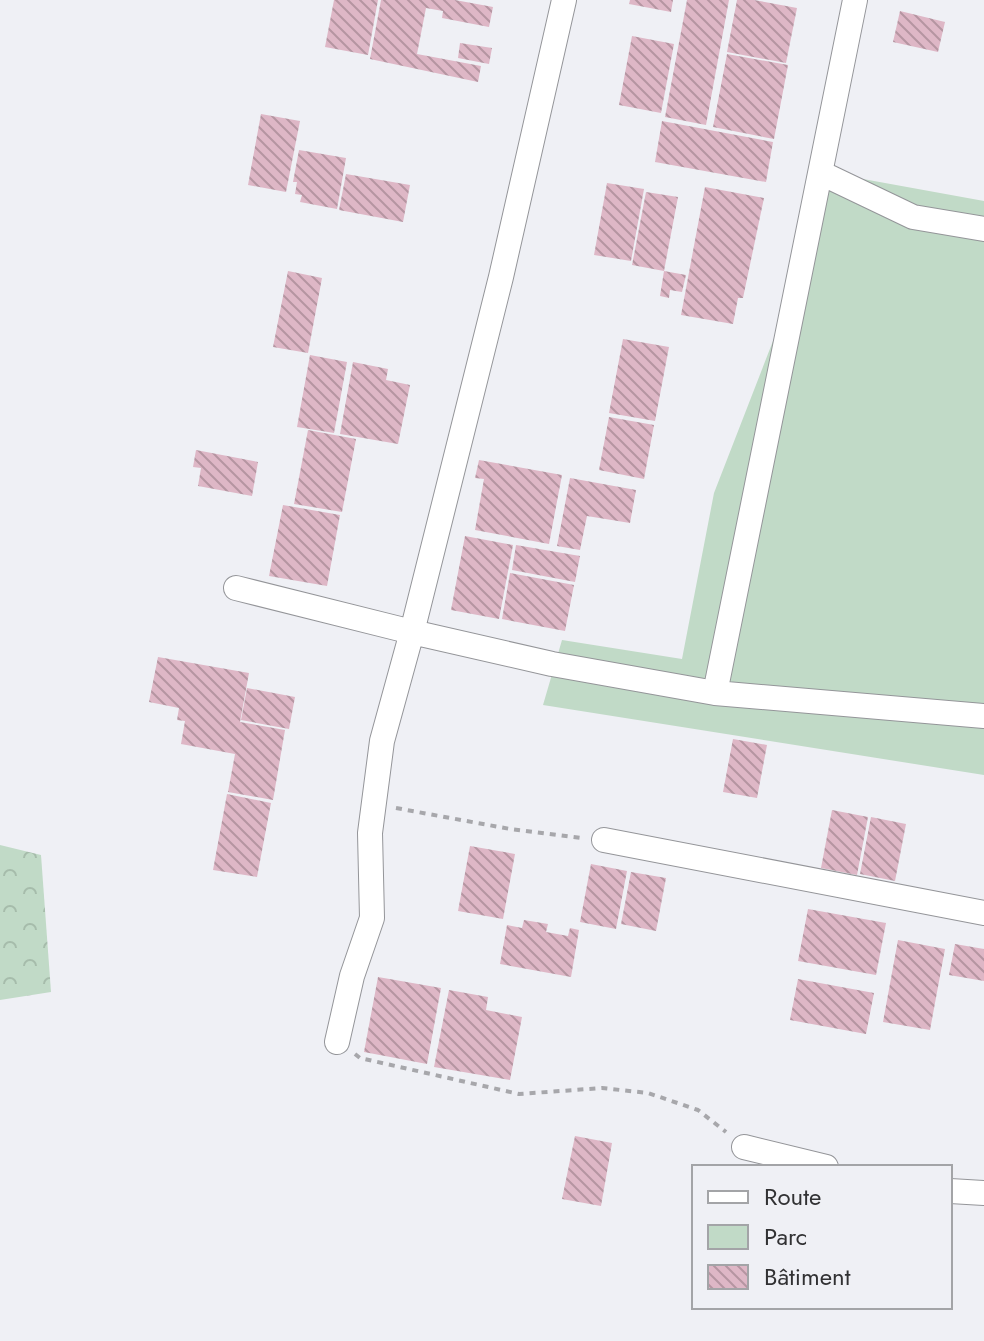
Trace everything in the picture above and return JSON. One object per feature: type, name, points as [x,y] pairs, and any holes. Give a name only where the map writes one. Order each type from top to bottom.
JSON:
[{"type":"street","points":[[337,1042],[352,976],[372,918],[370,833],[382,741],[501,277],[564,0]]},
{"type":"street","points":[[715,693],[855,0]]},
{"type":"street","points":[[821,173],[913,217],[984,229]]},
{"type":"street","points":[[236,588],[552,664],[715,693],[984,716]]},
{"type":"street","points":[[604,840],[984,913]]},
{"type":"street","points":[[744,1147],[818,1165]]},
{"type":"street","points":[[952,1191],[984,1193]]},
{"type":"path","points":[[374,804],[510,829],[604,840]]},
{"type":"path","points":[[337,1042],[360,1058],[519,1094],[602,1088],[648,1093],[698,1110],[744,1147]]},
{"type":"green space","points":[[819,171],[984,201],[984,775],[543,705],[562,640],[682,659],[714,493],[792,292]]},
{"type":"green space","points":[[0,845],[41,855],[51,992],[0,1000]]},
{"type":"building","points":[[334,0],[378,0],[368,55],[325,47]]},
{"type":"building","points":[[381,0],[455,0],[493,7],[489,27],[442,18],[443,11],[426,8],[417,54],[481,66],[478,82],[370,59]]},
{"type":"building","points":[[630,0],[673,0],[671,12],[629,4]]},
{"type":"building","points":[[687,0],[729,0],[706,125],[665,117]]},
{"type":"building","points":[[737,0],[797,8],[786,63],[727,52]]},
{"type":"building","points":[[900,11],[945,22],[938,52],[893,42]]},
{"type":"building","points":[[632,36],[674,44],[661,113],[619,105]]},
{"type":"building","points":[[460,43],[492,48],[489,64],[458,58]]},
{"type":"building","points":[[727,54],[788,65],[774,139],[713,127]]},
{"type":"building","points":[[261,114],[300,121],[286,192],[248,185]]},
{"type":"building","points":[[662,121],[773,142],[766,182],[655,162]]},
{"type":"building","points":[[299,150],[346,158],[337,209],[300,202],[302,195],[295,194],[297,182],[293,182]]},
{"type":"building","points":[[346,174],[410,185],[403,222],[339,210]]},
{"type":"building","points":[[607,183],[644,189],[631,261],[594,255]]},
{"type":"building","points":[[705,187],[764,198],[743,298],[738,298],[733,324],[681,315]]},
{"type":"building","points":[[646,192],[678,197],[664,271],[632,265]]},
{"type":"building","points":[[288,271],[322,278],[308,353],[273,347]]},
{"type":"building","points":[[664,271],[686,275],[682,292],[670,290],[669,298],[660,296]]},
{"type":"building","points":[[623,339],[669,347],[655,421],[609,413]]},
{"type":"building","points":[[310,355],[347,362],[334,433],[297,427]]},
{"type":"building","points":[[353,362],[388,369],[386,380],[410,385],[398,444],[340,434]]},
{"type":"building","points":[[609,417],[654,425],[644,479],[599,470]]},
{"type":"building","points":[[308,430],[356,439],[342,512],[294,504]]},
{"type":"building","points":[[196,450],[258,462],[252,496],[198,486],[201,468],[193,467]]},
{"type":"building","points":[[479,460],[562,475],[549,544],[475,530],[484,479],[475,478]]},
{"type":"building","points":[[570,478],[636,490],[630,523],[587,516],[580,550],[557,546]]},
{"type":"building","points":[[283,505],[340,515],[327,586],[269,576]]},
{"type":"building","points":[[465,536],[513,545],[499,619],[451,610]]},
{"type":"building","points":[[516,545],[580,556],[575,582],[512,570]]},
{"type":"building","points":[[510,573],[574,585],[565,631],[502,619]]},
{"type":"building","points":[[158,657],[249,673],[240,722],[285,730],[273,800],[228,792],[235,754],[181,744],[185,721],[177,720],[179,708],[149,702]]},
{"type":"building","points":[[247,688],[295,697],[289,729],[241,720]]},
{"type":"building","points":[[733,739],[767,745],[757,798],[723,792]]},
{"type":"building","points":[[227,794],[271,803],[257,877],[213,870]]},
{"type":"building","points":[[832,810],[868,817],[857,875],[821,868]]},
{"type":"building","points":[[871,817],[906,824],[895,881],[860,874]]},
{"type":"building","points":[[470,846],[515,854],[503,919],[458,911]]},
{"type":"building","points":[[591,864],[627,871],[616,929],[580,922]]},
{"type":"building","points":[[631,872],[666,878],[656,931],[621,924]]},
{"type":"building","points":[[808,909],[886,923],[876,975],[798,961]]},
{"type":"building","points":[[524,920],[548,924],[546,932],[568,936],[570,928],[579,930],[571,977],[500,964],[507,925],[522,928]]},
{"type":"building","points":[[898,940],[945,949],[930,1030],[883,1022]]},
{"type":"building","points":[[955,944],[984,949],[984,981],[949,975]]},
{"type":"building","points":[[378,977],[441,988],[427,1064],[364,1052]]},
{"type":"building","points":[[798,979],[874,993],[866,1034],[790,1020]]},
{"type":"building","points":[[449,990],[488,997],[486,1010],[522,1017],[510,1080],[434,1067]]},
{"type":"building","points":[[575,1136],[612,1143],[601,1206],[562,1199]]}]
